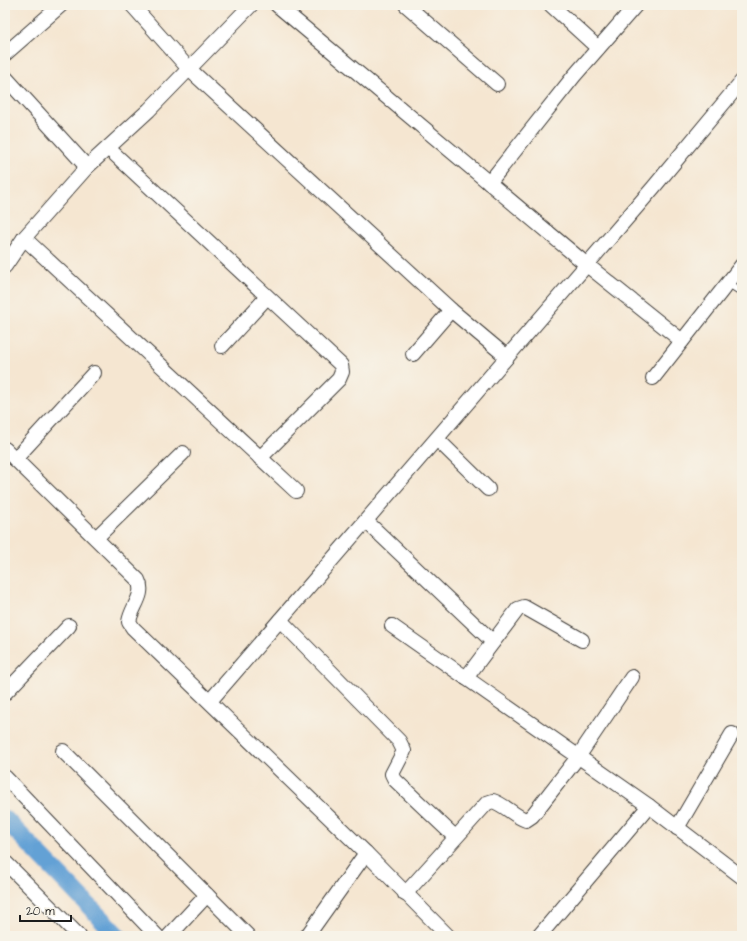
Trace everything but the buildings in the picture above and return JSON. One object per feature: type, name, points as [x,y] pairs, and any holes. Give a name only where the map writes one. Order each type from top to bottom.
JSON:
[{"type":"street","points":[[5,54],[61,5]]},
{"type":"street","points":[[132,5],[189,69],[451,310],[507,357]]},
{"type":"street","points":[[5,266],[24,238],[87,167],[149,110],[250,5]]},
{"type":"street","points":[[277,5],[586,265],[682,341]]},
{"type":"street","points":[[406,5],[497,84]]},
{"type":"street","points":[[551,5],[598,48]]},
{"type":"street","points":[[489,183],[598,48],[636,5]]},
{"type":"street","points":[[5,76],[87,167]]},
{"type":"street","points":[[210,701],[437,439],[742,81]]},
{"type":"street","points":[[108,148],[341,366],[342,372],[339,379],[260,458]]},
{"type":"street","points":[[24,238],[296,491]]},
{"type":"street","points":[[653,378],[742,265]]},
{"type":"street","points":[[222,346],[267,297]]},
{"type":"street","points":[[413,354],[451,310]]},
{"type":"street","points":[[94,373],[10,454],[138,580],[142,587],[141,593],[130,614],[129,622],[448,936]]},
{"type":"street","points":[[437,439],[488,489]]},
{"type":"street","points":[[96,538],[183,453]]},
{"type":"street","points":[[366,520],[493,642]]},
{"type":"street","points":[[466,678],[518,609],[524,607],[582,640]]},
{"type":"street","points":[[280,620],[403,746],[404,751],[394,767],[392,774],[395,780],[455,837]]},
{"type":"street","points":[[5,693],[68,626]]},
{"type":"street","points":[[392,626],[649,806],[742,877]]},
{"type":"street","points":[[405,894],[487,803],[493,801],[500,803],[520,818],[526,820],[532,816],[578,757],[632,677]]},
{"type":"street","points":[[677,828],[732,734]]},
{"type":"street","points":[[62,751],[248,936]]},
{"type":"street","points":[[5,777],[157,936]]},
{"type":"street","points":[[539,936],[649,806]]},
{"type":"street","points":[[307,936],[366,854]]},
{"type":"street","points":[[5,862],[79,936]]},
{"type":"street","points":[[169,936],[207,895]]},
{"type":"lane","points":[[728,283],[742,292]]},
{"type":"waterway","points":[[5,819],[118,936]]}]
